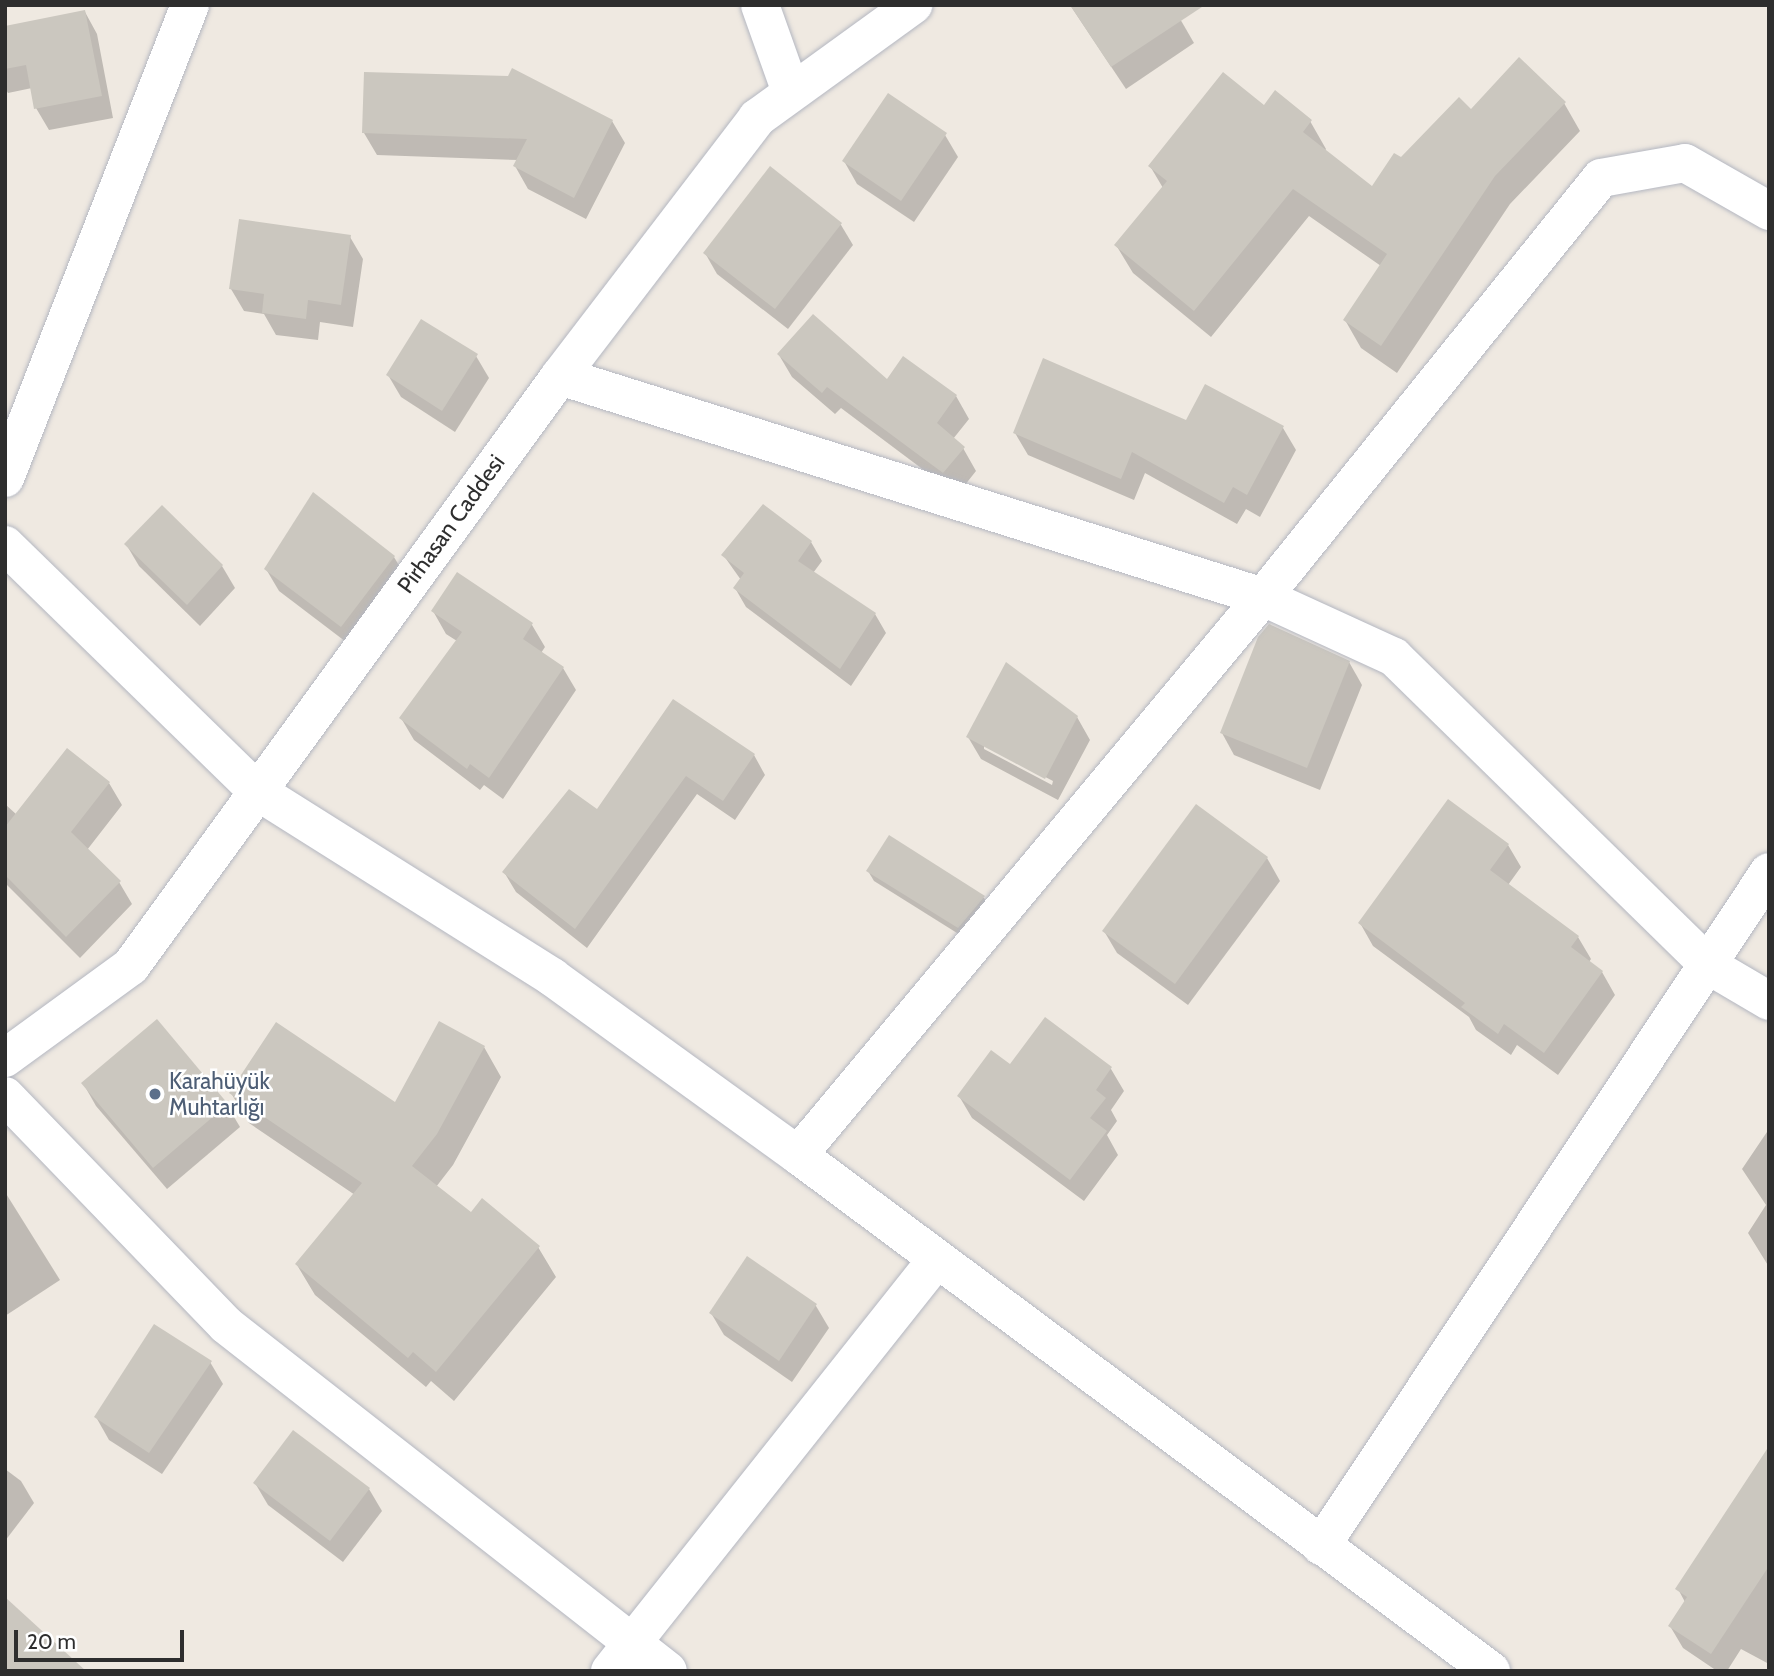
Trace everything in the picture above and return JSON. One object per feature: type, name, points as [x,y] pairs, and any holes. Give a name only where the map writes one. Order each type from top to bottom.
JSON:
[{"type":"street","points":[[5,478],[190,5]]},
{"type":"street","points":[[760,5],[791,92]]},
{"type":"street","name":"Pirhasan Caddesi","points":[[5,1058],[131,966],[560,376],[757,118],[913,5]]},
{"type":"street","points":[[798,1155],[1264,597],[1601,178],[1685,163],[1769,211]]},
{"type":"street","points":[[560,376],[1264,597],[1394,657],[1707,965],[1769,1001]]},
{"type":"street","points":[[5,545],[257,791],[552,976],[798,1155],[1490,1671]]},
{"type":"street","points":[[1321,1546],[1769,872]]},
{"type":"street","points":[[5,1096],[226,1325],[621,1657],[668,1671]]},
{"type":"street","points":[[621,1657],[937,1259]]},
{"type":"building","points":[[1070,5],[1205,5],[1111,67]]},
{"type":"building","points":[[85,10],[102,96],[34,109],[26,65],[5,69],[5,26]]},
{"type":"building","points":[[1519,57],[1566,102],[1495,176],[1381,346],[1343,320],[1387,254],[1293,189],[1194,311],[1114,245],[1167,181],[1148,166],[1223,72],[1264,105],[1275,90],[1312,120],[1303,132],[1372,186],[1394,153],[1401,157],[1459,97],[1471,109]]},
{"type":"building","points":[[512,68],[613,120],[574,198],[513,166],[527,139],[362,133],[364,72],[508,76]]},
{"type":"building","points":[[888,93],[947,133],[901,201],[842,161]]},
{"type":"building","points":[[770,166],[842,223],[775,309],[703,253]]},
{"type":"building","points":[[239,219],[351,235],[341,305],[308,300],[306,319],[262,313],[264,294],[229,289]]},
{"type":"building","points":[[813,314],[887,379],[903,356],[957,395],[937,423],[965,447],[943,473],[827,387],[822,393],[777,354]]},
{"type":"building","points":[[421,319],[478,354],[442,411],[386,375]]},
{"type":"building","points":[[1043,358],[1186,420],[1205,384],[1284,426],[1247,495],[1233,487],[1224,503],[1132,452],[1121,479],[1013,433]]},
{"type":"building","points":[[313,492],[395,556],[341,627],[264,569]]},
{"type":"building","points":[[763,504],[812,541],[798,561],[876,613],[840,669],[733,588],[744,573],[721,555]]},
{"type":"building","points":[[162,505],[223,565],[187,605],[124,544]]},
{"type":"building","points":[[457,572],[533,623],[523,639],[564,667],[489,778],[470,764],[467,769],[399,718],[462,632],[431,611]]},
{"type":"building","points":[[1269,624],[1350,661],[1307,768],[1220,733],[1258,637]]},
{"type":"building","points":[[1006,662],[1078,716],[1045,779],[966,737]]},
{"type":"building","points":[[673,699],[755,754],[723,801],[686,776],[575,929],[502,872],[569,789],[597,809]]},
{"type":"building","points":[[67,748],[110,782],[71,832],[121,881],[66,937],[5,875],[5,827]]},
{"type":"building","points":[[1448,799],[1509,844],[1490,870],[1579,936],[1571,947],[1603,971],[1544,1053],[1504,1024],[1498,1034],[1461,1007],[1465,1003],[1358,923]]},
{"type":"building","points":[[1196,804],[1268,857],[1175,984],[1102,931]]},
{"type":"building","points":[[889,835],[985,896],[958,928],[866,871]]},
{"type":"building","points":[[1045,1017],[1112,1067],[1096,1090],[1106,1098],[1090,1118],[1107,1131],[1070,1180],[957,1096],[991,1050],[1010,1064]]},
{"type":"building","name":"Karahüyük Muhtarlığı","points":[[157,1019],[228,1104],[153,1168],[81,1083]]},
{"type":"building","points":[[439,1021],[485,1046],[437,1134],[412,1166],[471,1212],[482,1198],[540,1246],[436,1372],[413,1352],[408,1358],[295,1264],[362,1183],[229,1093],[276,1022],[395,1102]]},
{"type":"building","points":[[747,1256],[817,1304],[779,1361],[709,1313]]},
{"type":"building","points":[[154,1324],[212,1361],[149,1453],[94,1417]]},
{"type":"building","points":[[293,1430],[370,1488],[330,1541],[253,1483]]},
{"type":"building","points":[[1769,1446],[1769,1566],[1711,1654],[1668,1626],[1687,1597],[1675,1589]]},
{"type":"building","points":[[5,1597],[86,1671],[5,1671]]},
{"type":"place","name":"Karahüyük Muhtarlığı","points":[[155,1094]]}]
